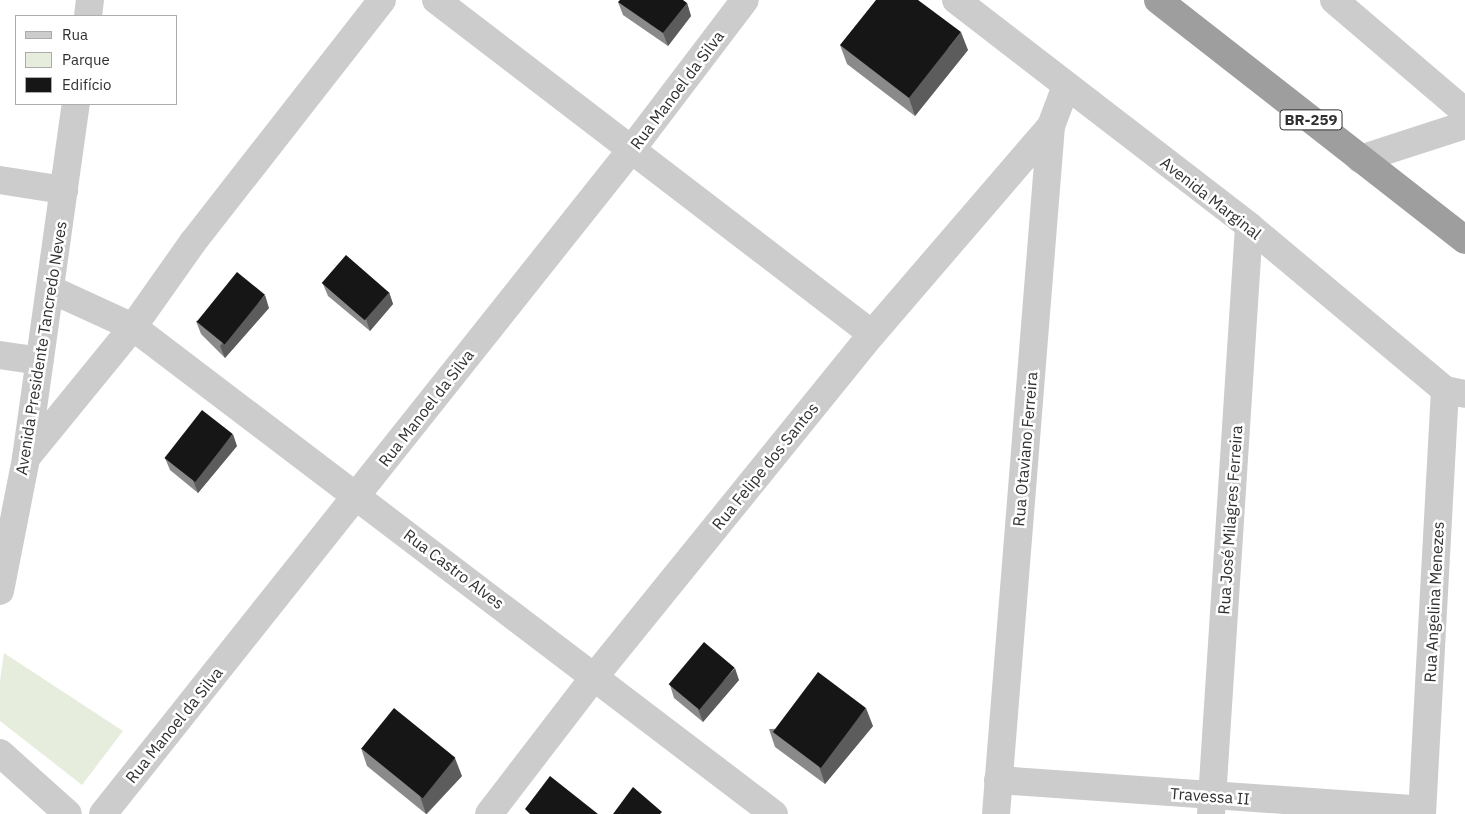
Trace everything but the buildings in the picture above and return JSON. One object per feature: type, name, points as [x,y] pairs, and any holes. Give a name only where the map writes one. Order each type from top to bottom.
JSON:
[{"type":"highway","name":"BR-259","points":[[1158,0],[1465,240]]},
{"type":"street","points":[[88,15],[90,0]]},
{"type":"street","points":[[26,458],[132,327],[193,242],[382,0]]},
{"type":"street","points":[[436,0],[872,334]]},
{"type":"street","name":"Rua Manoel da Silva","points":[[103,814],[631,150],[745,0]]},
{"type":"street","name":"Avenida Marginal","points":[[956,0],[1249,226],[1455,392]]},
{"type":"street","points":[[1334,0],[1465,112]]},
{"type":"street","name":"Rua Otaviano Ferreira","points":[[996,814],[1051,126],[1066,86]]},
{"type":"street","name":"Avenida Presidente Tancredo Neves","points":[[0,591],[5,540],[26,458],[76,105]]},
{"type":"street","points":[[1360,159],[1465,125]]},
{"type":"street","name":"Rua Felipe dos Santos","points":[[489,814],[595,676],[872,334],[1051,126]]},
{"type":"street","points":[[0,180],[64,190]]},
{"type":"street","name":"Rua José Milagres Ferreira","points":[[1212,805],[1249,226]]},
{"type":"street","name":"Rua Castro Alves","points":[[50,289],[132,327],[357,495],[774,814]]},
{"type":"street","points":[[0,355],[40,361]]},
{"type":"street","name":"Rua Angelina Menezes","points":[[1422,812],[1455,392]]},
{"type":"street","points":[[0,753],[68,814]]},
{"type":"street","name":"Travessa II","points":[[998,780],[1212,805],[1422,812]]},
{"type":"green space","points":[[4,653],[123,731],[82,785],[0,721],[0,681]]}]
